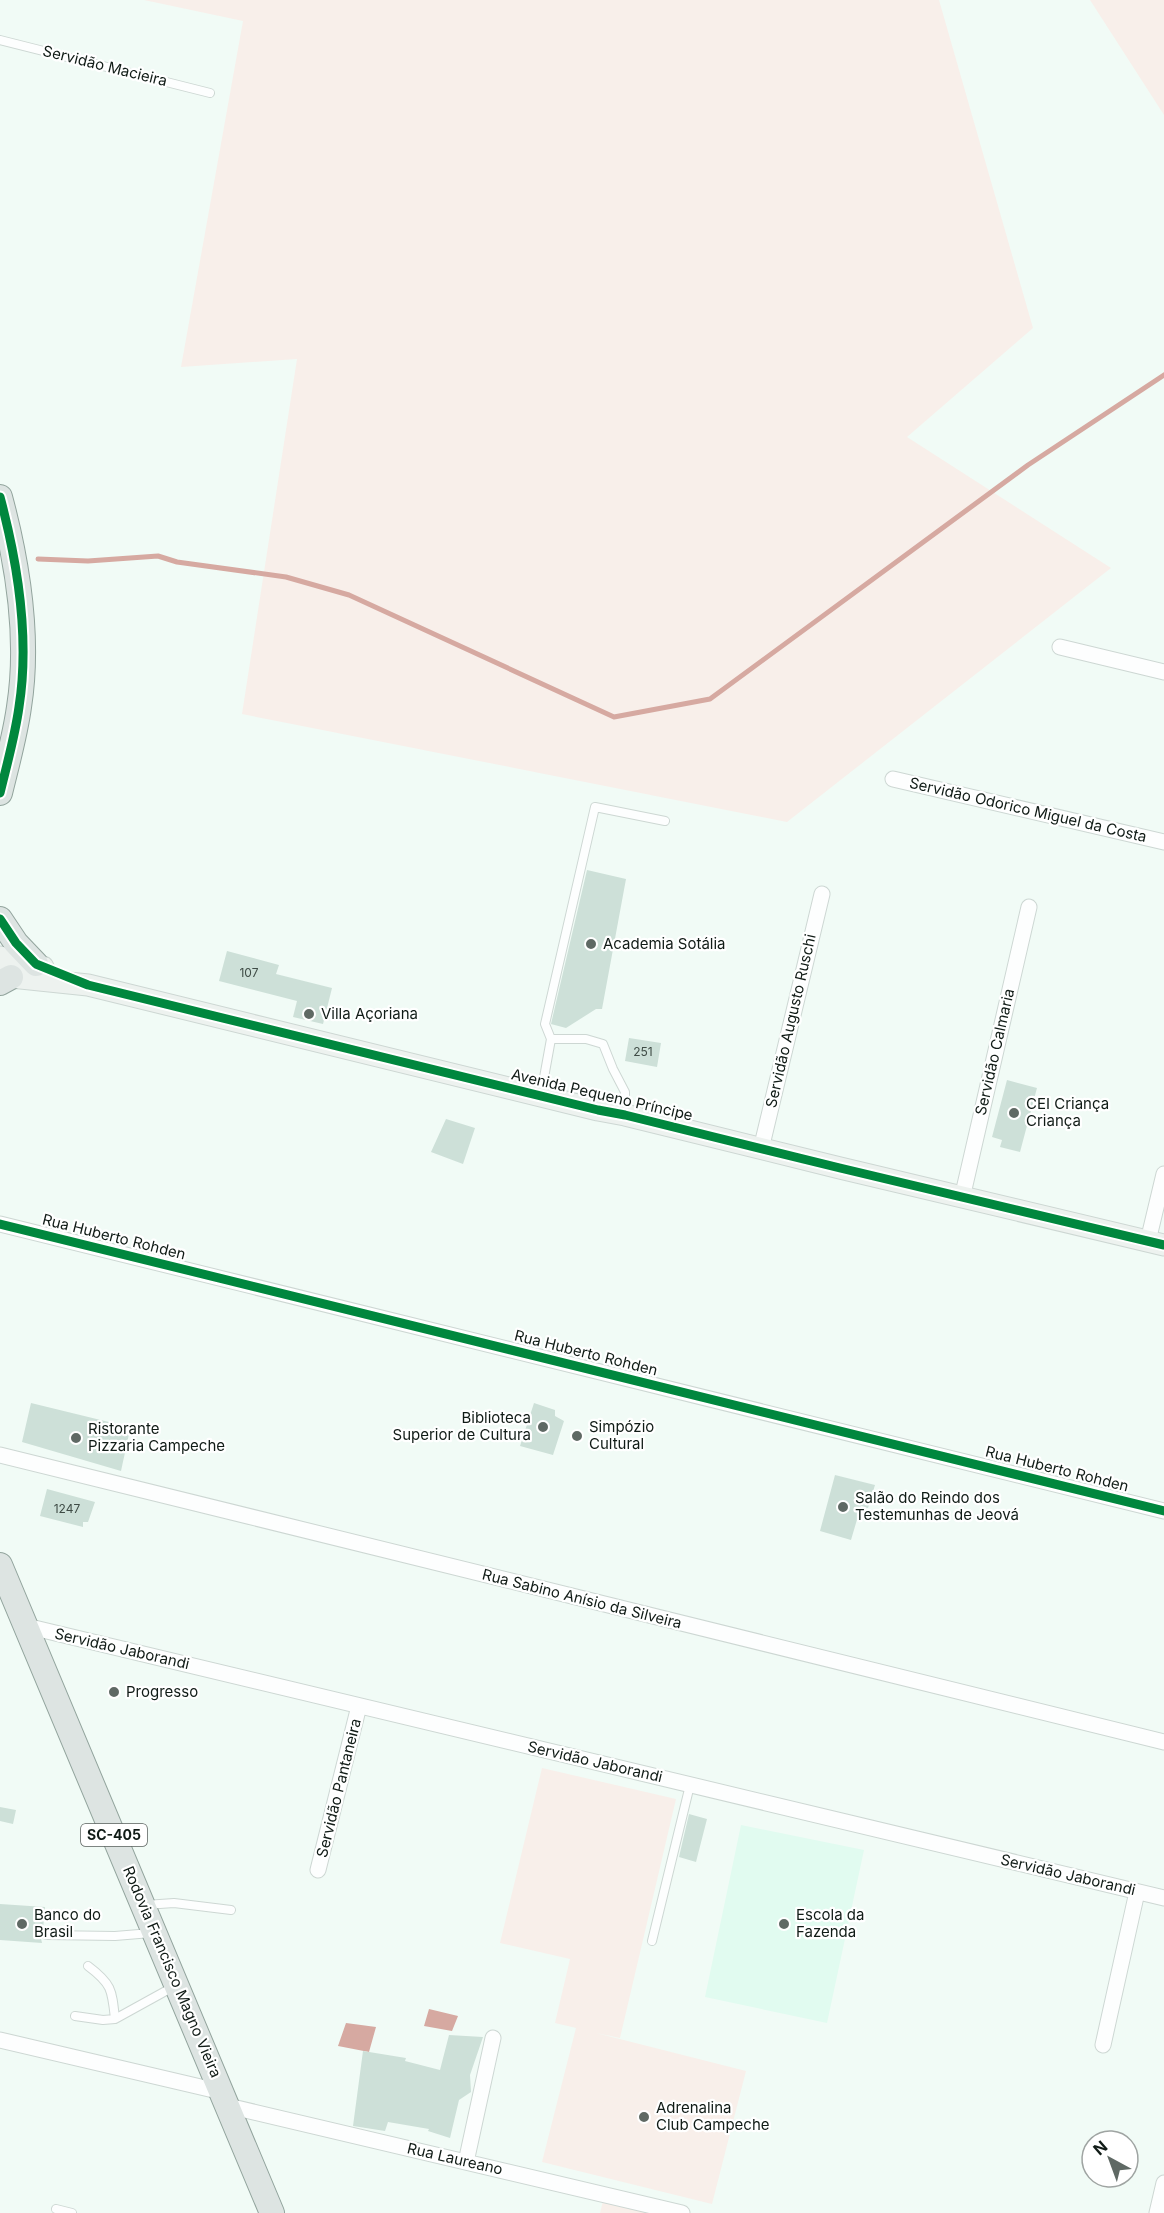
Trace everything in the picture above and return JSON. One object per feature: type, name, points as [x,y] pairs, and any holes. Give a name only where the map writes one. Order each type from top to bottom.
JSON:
[{"type":"main road","points":[[0,497],[12,545],[19,588],[23,673],[19,706],[0,793]]},
{"type":"main road","points":[[0,919],[16,943],[36,964]]},
{"type":"main road","name":"Avenida Pequeno Príncipe","points":[[3,973],[36,964],[88,985]]},
{"type":"main road","name":"Avenida Pequeno Príncipe","points":[[3,973],[88,985],[962,1198],[1156,1243]]},
{"type":"main road","name":"Rodovia Francisco Magno Vieira","points":[[0,1565],[7,1597],[26,1626],[272,2213]]},
{"type":"street","points":[[1060,647],[1164,672]]},
{"type":"street","name":"Servidão Odorico Miguel da Costa","points":[[893,778],[1164,842]]},
{"type":"street","name":"Servidão Augusto Ruschi","points":[[761,1149],[822,894]]},
{"type":"street","name":"Servidão Calmaria","points":[[962,1198],[1029,907]]},
{"type":"street","points":[[1156,1243],[1164,1174]]},
{"type":"street","name":"Rua Huberto Rohden","points":[[0,1224],[1164,1511]]},
{"type":"street","name":"Rua Sabino Anísio da Silveira","points":[[0,1455],[1164,1742]]},
{"type":"street","name":"Servidão Jaborandi","points":[[26,1626],[1164,1898]]},
{"type":"street","name":"Servidão Pantaneira","points":[[318,1870],[359,1706]]},
{"type":"street","points":[[1103,2045],[1137,1892]]},
{"type":"street","points":[[466,2162],[493,2038]]},
{"type":"street","name":"Rua Laureano","points":[[0,2040],[466,2162],[682,2213]]},
{"type":"street","points":[[1157,2213],[1164,2183]]},
{"type":"lane","name":"Servidão Macieira","points":[[0,40],[210,93]]},
{"type":"lane","points":[[540,1096],[551,1039],[545,1024],[595,807],[665,821]]},
{"type":"lane","points":[[551,1039],[586,1039],[603,1044],[625,1092],[625,1115]]},
{"type":"lane","points":[[652,1941],[690,1785]]},
{"type":"lane","points":[[144,1905],[174,1903],[231,1910]]},
{"type":"lane","points":[[46,1935],[116,1936],[155,1933]]},
{"type":"lane","points":[[88,1966],[105,1978],[110,1988],[115,2019]]},
{"type":"lane","points":[[75,2016],[103,2020],[115,2019],[177,1984]]},
{"type":"lane","points":[[56,2209],[72,2213]]},
{"type":"shaded area","points":[[144,0],[939,0],[1033,328],[907,437],[1111,568],[787,822],[242,714],[297,359],[181,367],[243,21]]},
{"type":"shaded area","points":[[1090,0],[1164,0],[1164,115]]},
{"type":"shaded area","points":[[542,1768],[676,1799],[620,2038],[596,2033],[746,2071],[712,2204],[542,2162],[576,2028],[555,2023],[570,1959],[500,1943]]},
{"type":"shaded area","name":"Escola da Fazenda","points":[[741,1825],[864,1850],[827,2023],[705,1997]]},
{"type":"shaded area","points":[[429,2009],[458,2016],[452,2031],[424,2026]]},
{"type":"shaded area","points":[[346,2023],[376,2027],[369,2052],[338,2046]]},
{"type":"shaded area","points":[[603,2201],[655,2213],[600,2213]]},
{"type":"building","name":"Academia Sotália","points":[[587,870],[626,879],[602,1009],[596,1009],[566,1028],[551,1024]]},
{"type":"building","points":[[227,951],[279,965],[276,974],[332,988],[323,1024],[293,1017],[297,1001],[219,981]]},
{"type":"building","points":[[629,1038],[661,1043],[657,1067],[625,1061]]},
{"type":"building","name":"CEI Criança Criança","points":[[1007,1080],[1037,1088],[1020,1152],[1000,1147],[1002,1140],[992,1137]]},
{"type":"building","points":[[446,1119],[475,1128],[463,1164],[431,1152]]},
{"type":"building","name":"Ristorante Pizzaria Campeche","points":[[31,1403],[117,1424],[116,1430],[129,1434],[121,1471],[22,1442]]},
{"type":"building","name":"Biblioteca Superior de Cultura","points":[[534,1403],[555,1410],[555,1416],[564,1421],[553,1455],[520,1446]]},
{"type":"building","name":"Salão do Reindo dos Testemunhas de Jeová","points":[[835,1475],[875,1485],[868,1508],[861,1506],[851,1540],[820,1531]]},
{"type":"building","points":[[47,1489],[95,1502],[88,1522],[83,1522],[83,1527],[40,1516]]},
{"type":"building","points":[[0,1807],[16,1810],[13,1824],[0,1821]]},
{"type":"building","points":[[689,1814],[707,1819],[696,1862],[679,1857]]},
{"type":"building","name":"Banco do Brasil","points":[[0,1904],[45,1907],[43,1930],[40,1934],[42,1943],[0,1940]]},
{"type":"building","points":[[449,2035],[483,2037],[470,2075],[471,2092],[459,2100],[450,2138],[428,2131],[429,2129],[388,2122],[385,2131],[353,2126],[363,2051],[406,2058],[405,2061],[440,2070]]},
{"type":"waterway","points":[[38,559],[88,561],[158,556],[177,562],[286,577],[349,595],[614,717],[710,699],[1028,465],[1164,375]]},
{"type":"cycle path","points":[[0,497],[17,574],[23,627],[22,681],[17,718],[0,793]]},
{"type":"cycle path","points":[[0,919],[16,943],[36,964],[88,985],[1164,1245]]},
{"type":"cycle path","points":[[0,1224],[1164,1511]]},
{"type":"place","name":"Academia Sotália","points":[[591,944]]},
{"type":"place","name":"Villa Açoriana","points":[[309,1014]]},
{"type":"place","name":"CEI Criança Criança","points":[[1014,1113]]},
{"type":"place","name":"Biblioteca Superior de Cultura","points":[[543,1427]]},
{"type":"place","name":"Simpózio Cultural","points":[[577,1436]]},
{"type":"place","name":"Ristorante Pizzaria Campeche","points":[[76,1438]]},
{"type":"place","name":"Salão do Reindo dos Testemunhas de Jeová","points":[[843,1507]]},
{"type":"place","name":"Progresso","points":[[114,1692]]},
{"type":"place","name":"Banco do Brasil","points":[[22,1924]]},
{"type":"place","name":"Escola da Fazenda","points":[[784,1924]]},
{"type":"place","name":"Adrenalina Club Campeche","points":[[644,2117]]}]
